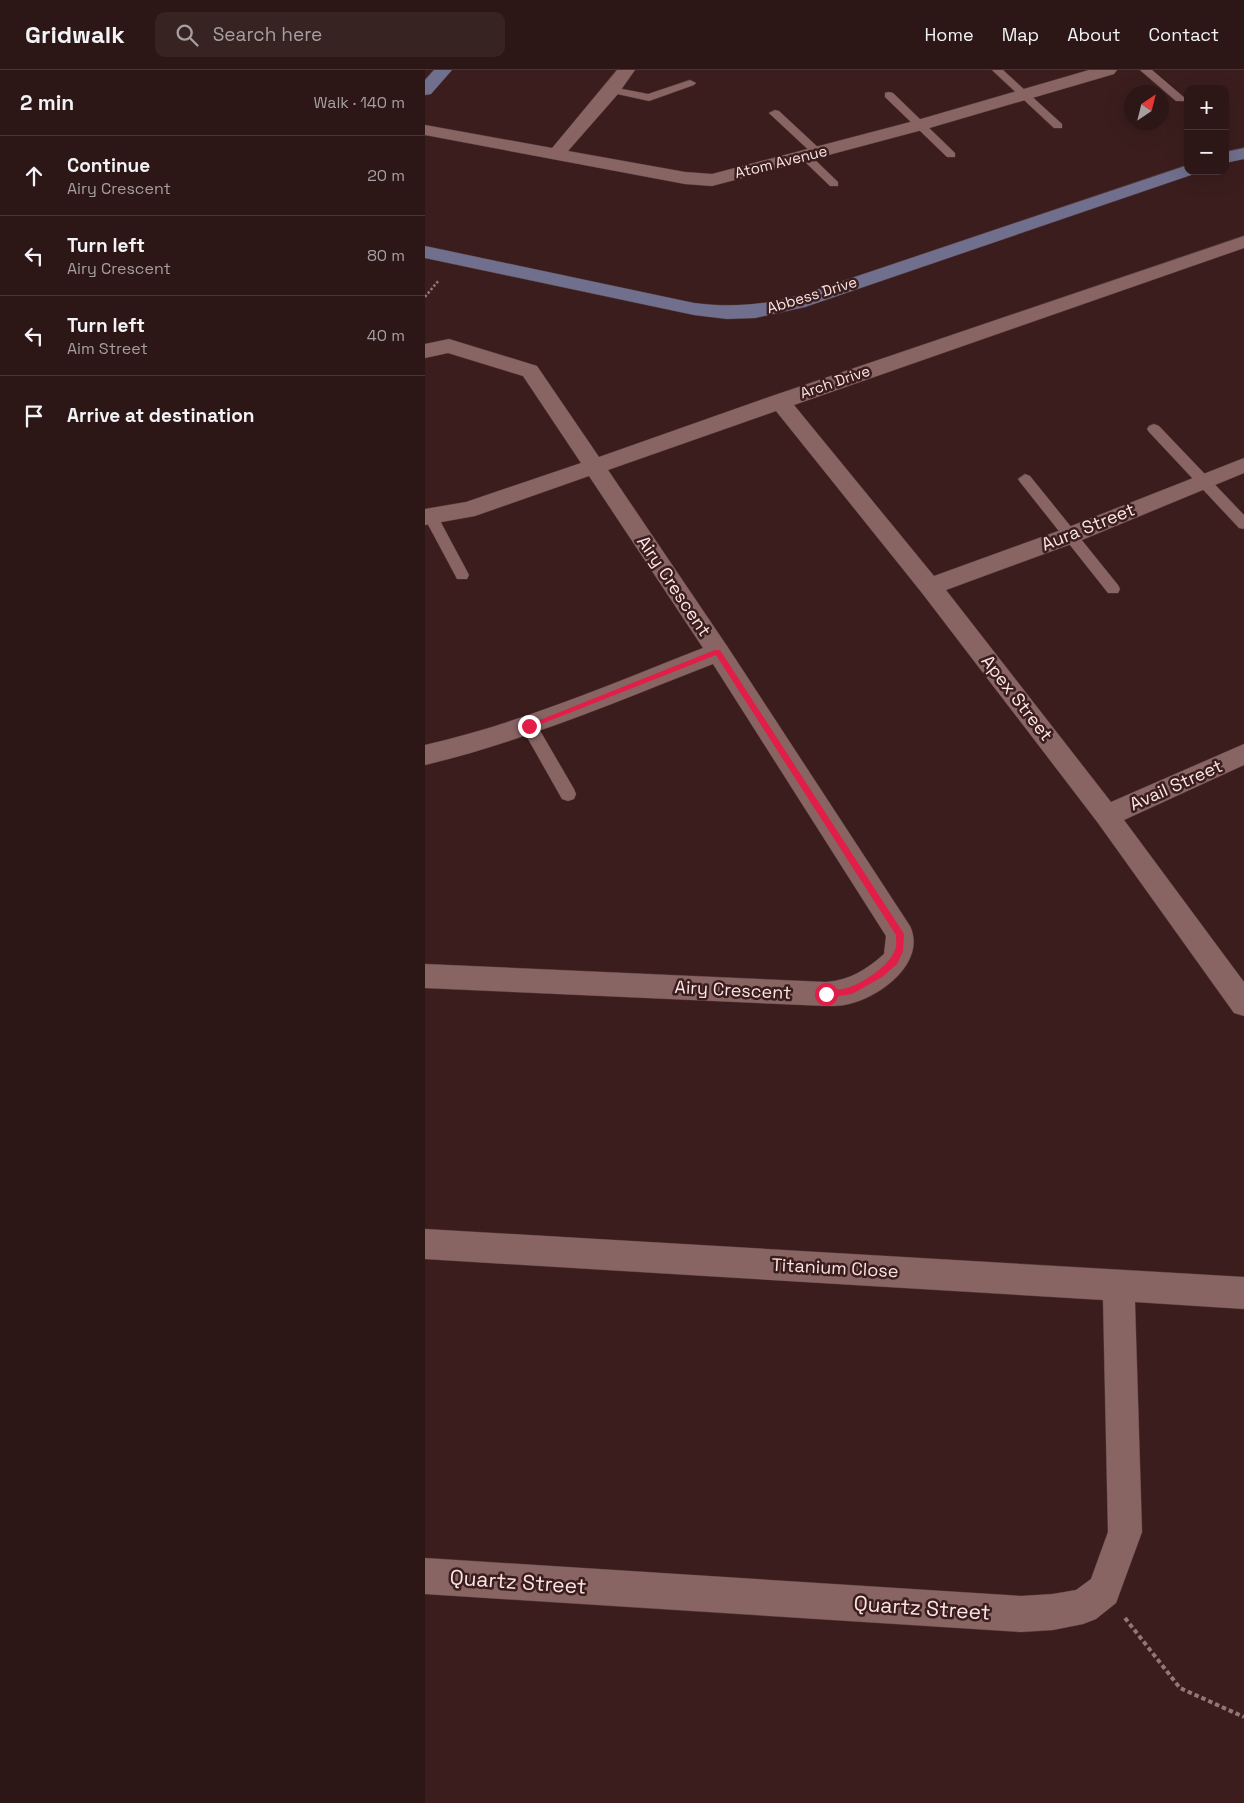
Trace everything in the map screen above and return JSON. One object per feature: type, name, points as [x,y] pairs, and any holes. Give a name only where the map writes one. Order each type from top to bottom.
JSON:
[{"type":"street","points":[[425,90],[443,70]]},
{"type":"street","points":[[556,154],[612,90],[625,70]]},
{"type":"street","name":"Atom Avenue","points":[[425,130],[702,181],[812,155],[920,126],[1108,70]]},
{"type":"street","points":[[1229,157],[1244,152]]},
{"type":"street","name":"Abbess Drive","points":[[425,252],[694,309],[725,314],[739,314],[781,307],[798,302],[1184,171]]},
{"type":"street","name":"Arch Drive","points":[[428,517],[467,510],[1244,242]]},
{"type":"street","name":"Airy Crescent","points":[[425,351],[449,346],[530,371],[718,652],[900,934],[900,949],[894,962],[879,975],[849,992],[826,994],[425,976]]},
{"type":"street","name":"Apex Street","points":[[779,401],[930,587],[1107,816],[1244,1004]]},
{"type":"street","name":"Aura Street","points":[[930,587],[1069,536],[1244,465]]},
{"type":"street","points":[[425,755],[472,744],[529,726],[718,652]]},
{"type":"street","name":"Avail Street","points":[[1107,816],[1244,754]]},
{"type":"street","name":"Titanium Close","points":[[425,1244],[1119,1284],[1244,1293]]},
{"type":"street","points":[[1104,1591],[1125,1532],[1119,1284]]},
{"type":"street","name":"Quartz Street","points":[[425,1576],[1021,1614],[1053,1612],[1083,1606],[1104,1591]]},
{"type":"lane","points":[[997,70],[1058,126]]},
{"type":"lane","points":[[1145,70],[1180,99]]},
{"type":"lane","points":[[612,90],[649,98],[690,82]]},
{"type":"lane","points":[[889,95],[951,155]]},
{"type":"lane","points":[[775,113],[812,155],[834,184]]},
{"type":"lane","points":[[1154,429],[1244,524]]},
{"type":"lane","points":[[1025,479],[1113,589]]},
{"type":"lane","points":[[428,517],[461,575]]},
{"type":"lane","points":[[529,726],[568,794]]},
{"type":"path","points":[[1104,1591],[1180,1688],[1244,1717]]},
{"type":"route","points":[[529,726],[718,652],[900,934],[900,949],[894,962],[879,975],[849,992],[826,994]]}]
